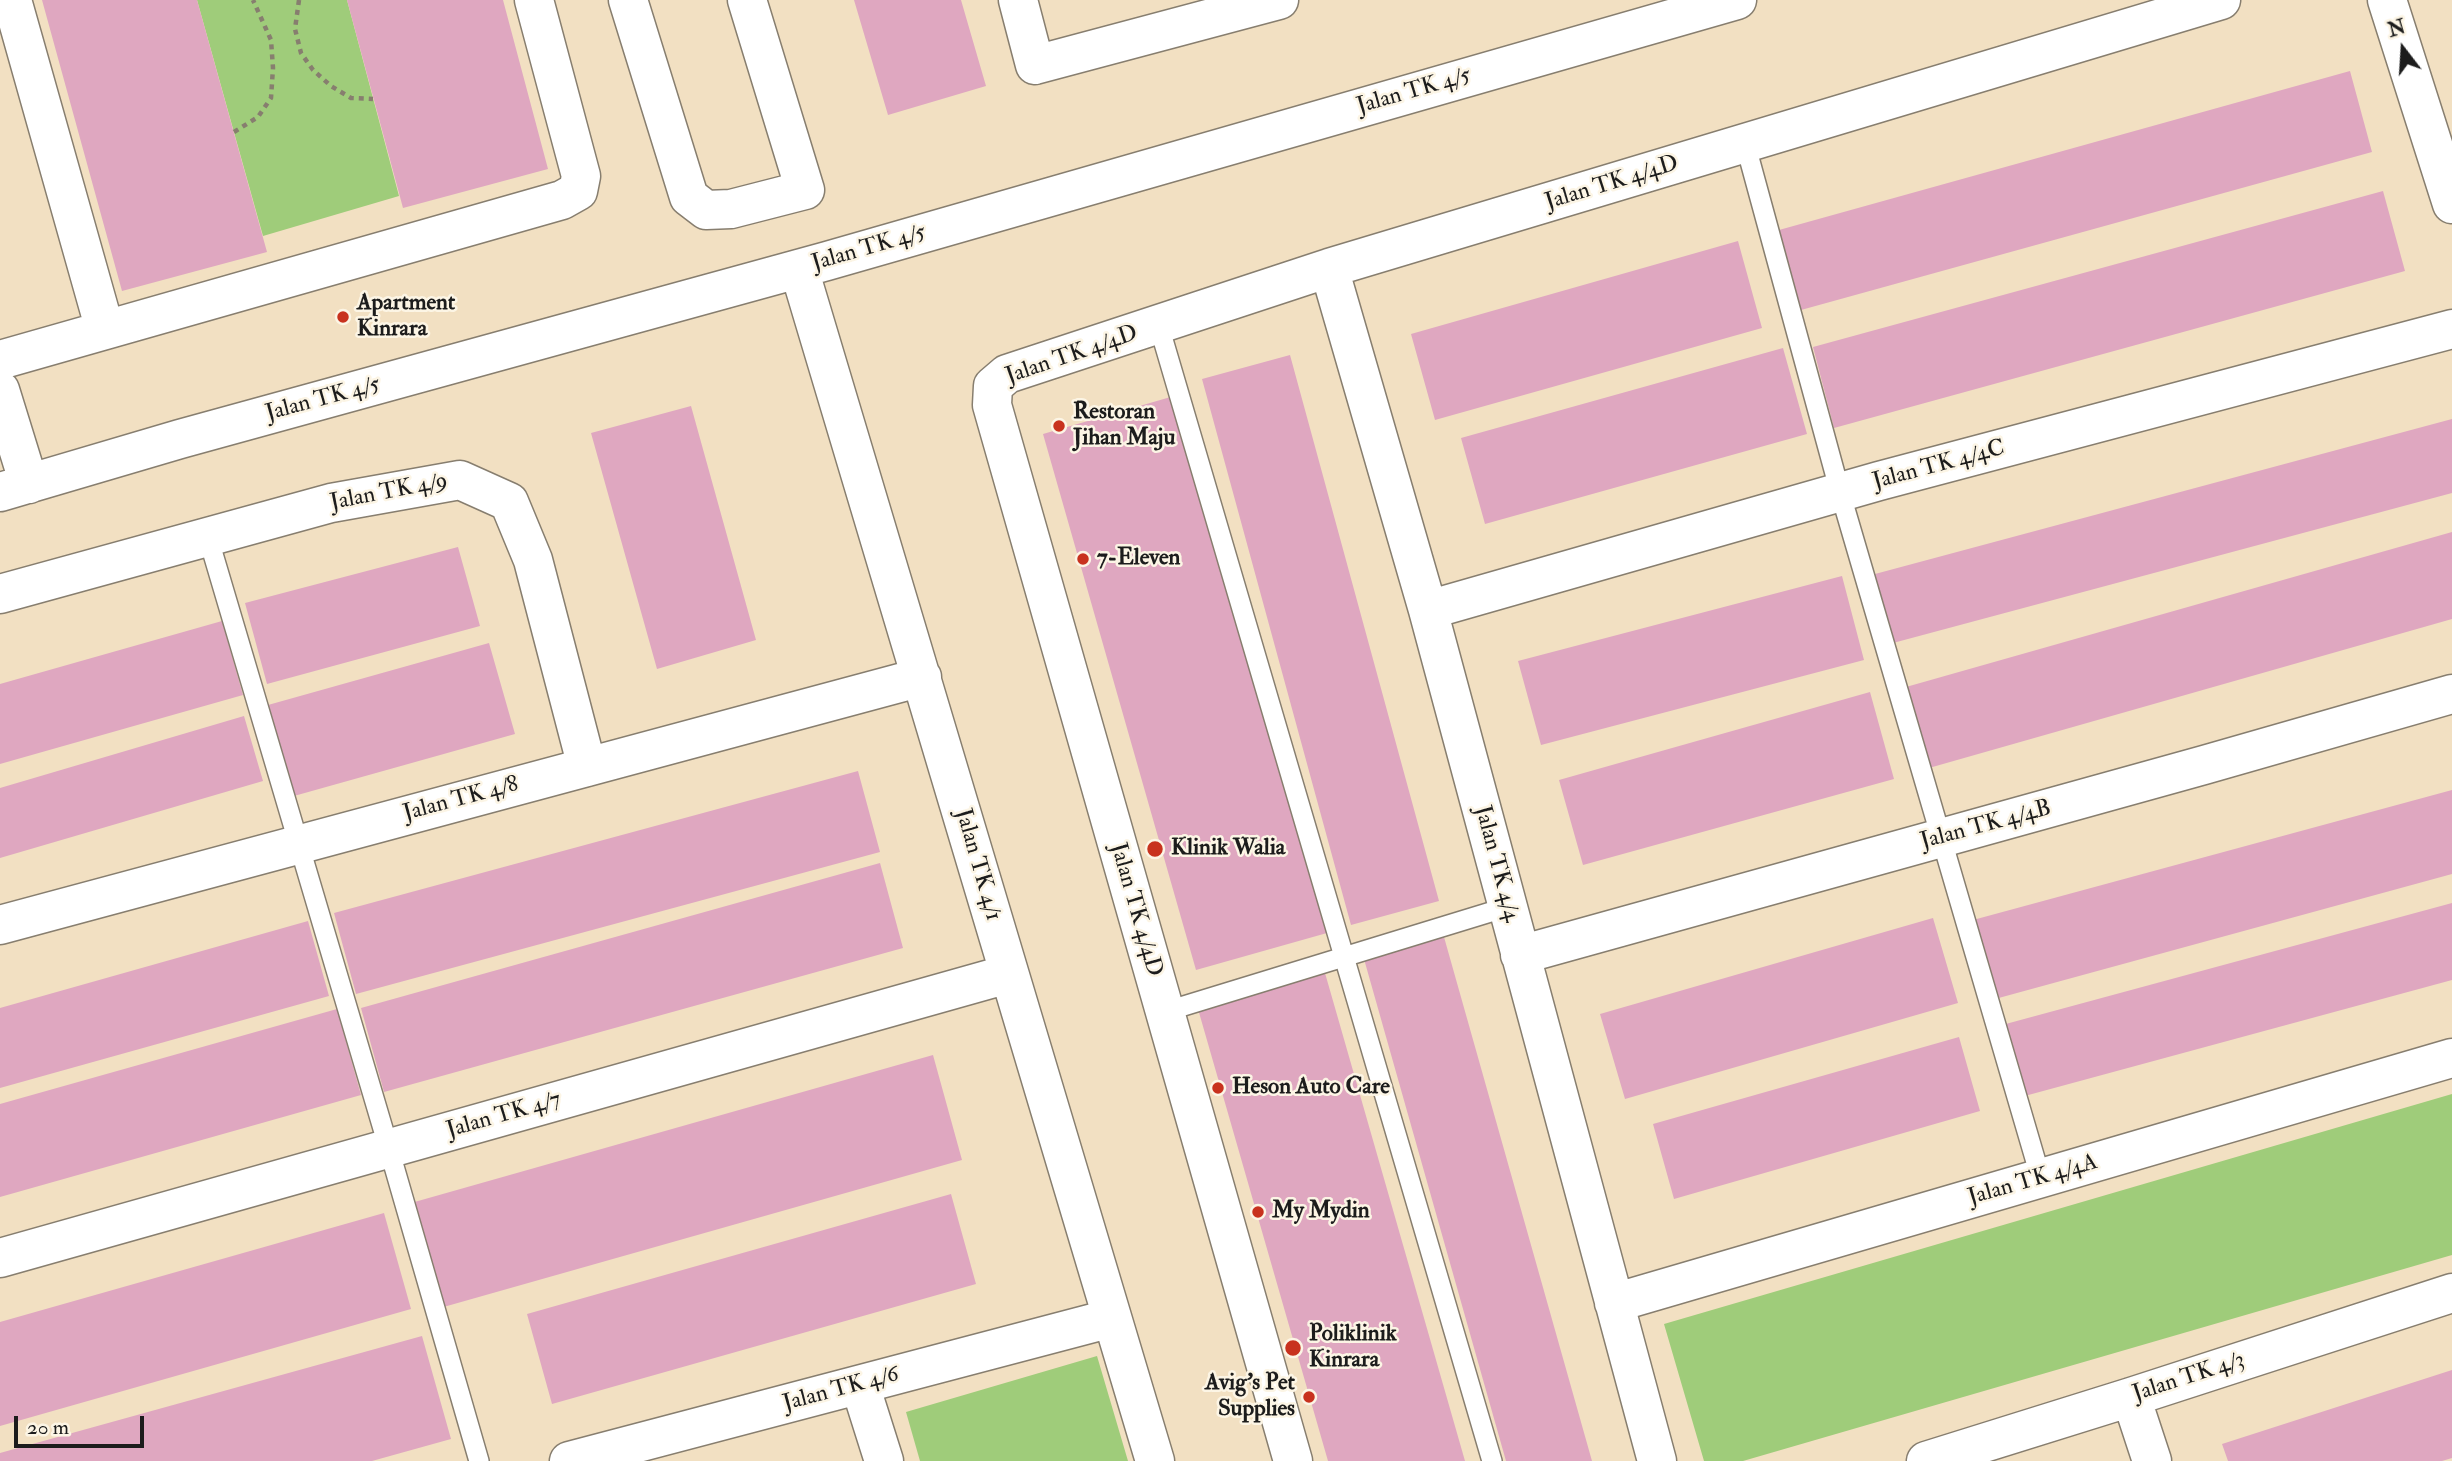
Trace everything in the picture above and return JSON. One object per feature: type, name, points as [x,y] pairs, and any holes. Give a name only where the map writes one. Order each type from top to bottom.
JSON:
[{"type":"street","points":[[12,0],[105,330]]},
{"type":"street","points":[[0,360],[562,200],[578,191],[581,176],[534,0]]},
{"type":"street","points":[[628,0],[689,198],[706,210],[731,209],[805,190],[747,0]]},
{"type":"street","points":[[1018,0],[1035,65],[1279,0]]},
{"type":"street","name":"Jalan TK 4/5","points":[[14,488],[194,435],[799,268],[1630,15],[1737,0]]},
{"type":"street","name":"Jalan TK 4/4D","points":[[1293,1461],[992,405],[993,386],[1007,374],[1329,268],[2221,0]]},
{"type":"street","points":[[2387,0],[2452,204]]},
{"type":"street","name":"Jalan TK 4/1","points":[[799,268],[1156,1461]]},
{"type":"street","name":"Jalan TK 4/4","points":[[1329,268],[1428,610],[1657,1461]]},
{"type":"street","name":"Jalan TK 4/4C","points":[[1428,610],[1840,492],[2452,329]]},
{"type":"street","points":[[0,390],[14,488]]},
{"type":"street","name":"Jalan TK 4/9","points":[[0,594],[331,503],[460,480],[509,502],[533,560],[587,767]]},
{"type":"street","name":"Jalan TK 4/8","points":[[0,925],[922,677]]},
{"type":"street","name":"Jalan TK 4/4B","points":[[1520,955],[2452,694]]},
{"type":"street","name":"Jalan TK 4/7","points":[[0,1258],[1009,974]]},
{"type":"street","name":"Jalan TK 4/4A","points":[[1614,1303],[2452,1058]]},
{"type":"street","name":"Jalan TK 4/3","points":[[1926,1461],[2452,1293]]},
{"type":"street","name":"Jalan TK 4/6","points":[[569,1461],[1112,1318]]},
{"type":"street","points":[[860,1385],[884,1461]]},
{"type":"street","points":[[2131,1397],[2152,1461]]},
{"type":"lane","points":[[1745,143],[1840,492],[2041,1179]]},
{"type":"lane","points":[[1159,326],[1492,1461]]},
{"type":"lane","points":[[208,537],[479,1461]]},
{"type":"lane","points":[[1164,1012],[1507,907]]},
{"type":"path","points":[[233,131],[258,117],[271,98],[274,68],[271,40],[253,0]]},
{"type":"path","points":[[299,0],[295,29],[301,53],[313,70],[331,86],[351,98],[373,99]]},
{"type":"green space","points":[[197,0],[347,0],[399,196],[263,236]]},
{"type":"green space","points":[[2452,1094],[2452,1255],[1743,1461],[1704,1461],[1664,1324]]},
{"type":"green space","points":[[1097,1356],[1128,1461],[920,1461],[906,1412]]},
{"type":"building","points":[[42,0],[197,0],[267,252],[122,291]]},
{"type":"building","points":[[347,0],[503,0],[548,169],[403,208]]},
{"type":"building","points":[[854,0],[961,0],[986,86],[888,115]]},
{"type":"building","points":[[2350,71],[2372,152],[1801,310],[1779,230]]},
{"type":"building","points":[[2383,191],[2405,271],[1834,428],[1813,347]]},
{"type":"building","points":[[1738,241],[1762,328],[1435,420],[1411,334]]},
{"type":"building","points":[[1783,348],[1807,434],[1485,524],[1461,438]]},
{"type":"building","points":[[1290,355],[1439,901],[1351,925],[1202,379]]},
{"type":"building","points":[[1174,396],[1327,933],[1196,970],[1043,434]]},
{"type":"building","points":[[691,406],[756,640],[657,669],[591,433]]},
{"type":"building","points":[[2452,419],[2452,493],[1893,643],[1875,574]]},
{"type":"building","points":[[2452,532],[2452,619],[1929,768],[1906,687]]},
{"type":"building","points":[[458,547],[480,626],[267,684],[245,603]]},
{"type":"building","points":[[1842,576],[1864,660],[1541,745],[1518,661]]},
{"type":"building","points":[[222,621],[243,695],[0,764],[0,684]]},
{"type":"building","points":[[489,643],[515,734],[294,796],[268,705]]},
{"type":"building","points":[[1870,692],[1894,779],[1583,865],[1559,780]]},
{"type":"building","points":[[244,716],[263,781],[0,858],[0,788]]},
{"type":"building","points":[[858,771],[880,852],[356,994],[334,913]]},
{"type":"building","points":[[2452,790],[2452,874],[1995,999],[1973,920]]},
{"type":"building","points":[[880,863],[903,948],[384,1092],[361,1008]]},
{"type":"building","points":[[2452,903],[2452,980],[2021,1097],[2002,1025]]},
{"type":"building","points":[[1933,918],[1958,1003],[1625,1099],[1600,1014]]},
{"type":"building","points":[[308,921],[329,996],[0,1088],[0,1008]]},
{"type":"building","points":[[1444,937],[1592,1461],[1506,1461],[1364,959]]},
{"type":"building","points":[[1325,973],[1465,1461],[1328,1461],[1198,1009]]},
{"type":"building","points":[[337,1009],[361,1095],[0,1197],[0,1104]]},
{"type":"building","points":[[1959,1037],[1980,1111],[1674,1199],[1653,1124]]},
{"type":"building","points":[[933,1055],[962,1160],[440,1308],[411,1203]]},
{"type":"building","points":[[951,1194],[976,1284],[552,1404],[527,1314]]},
{"type":"building","points":[[384,1213],[411,1309],[0,1426],[0,1322]]},
{"type":"building","points":[[422,1336],[451,1439],[372,1461],[0,1461],[0,1453]]},
{"type":"building","points":[[2452,1370],[2452,1458],[2442,1461],[2228,1461],[2222,1444]]},
{"type":"place","name":"Apartment Kinrara","points":[[343,317]]},
{"type":"place","name":"Restoran Jihan Maju","points":[[1059,426]]},
{"type":"place","name":"7-Eleven","points":[[1083,559]]},
{"type":"place","name":"Klinik Walia","points":[[1155,849]]},
{"type":"place","name":"Heson Auto Care","points":[[1218,1088]]},
{"type":"place","name":"My Mydin","points":[[1258,1212]]},
{"type":"place","name":"Poliklinik Kinrara","points":[[1293,1348]]},
{"type":"place","name":"Avig's Pet Supplies","points":[[1309,1397]]}]
